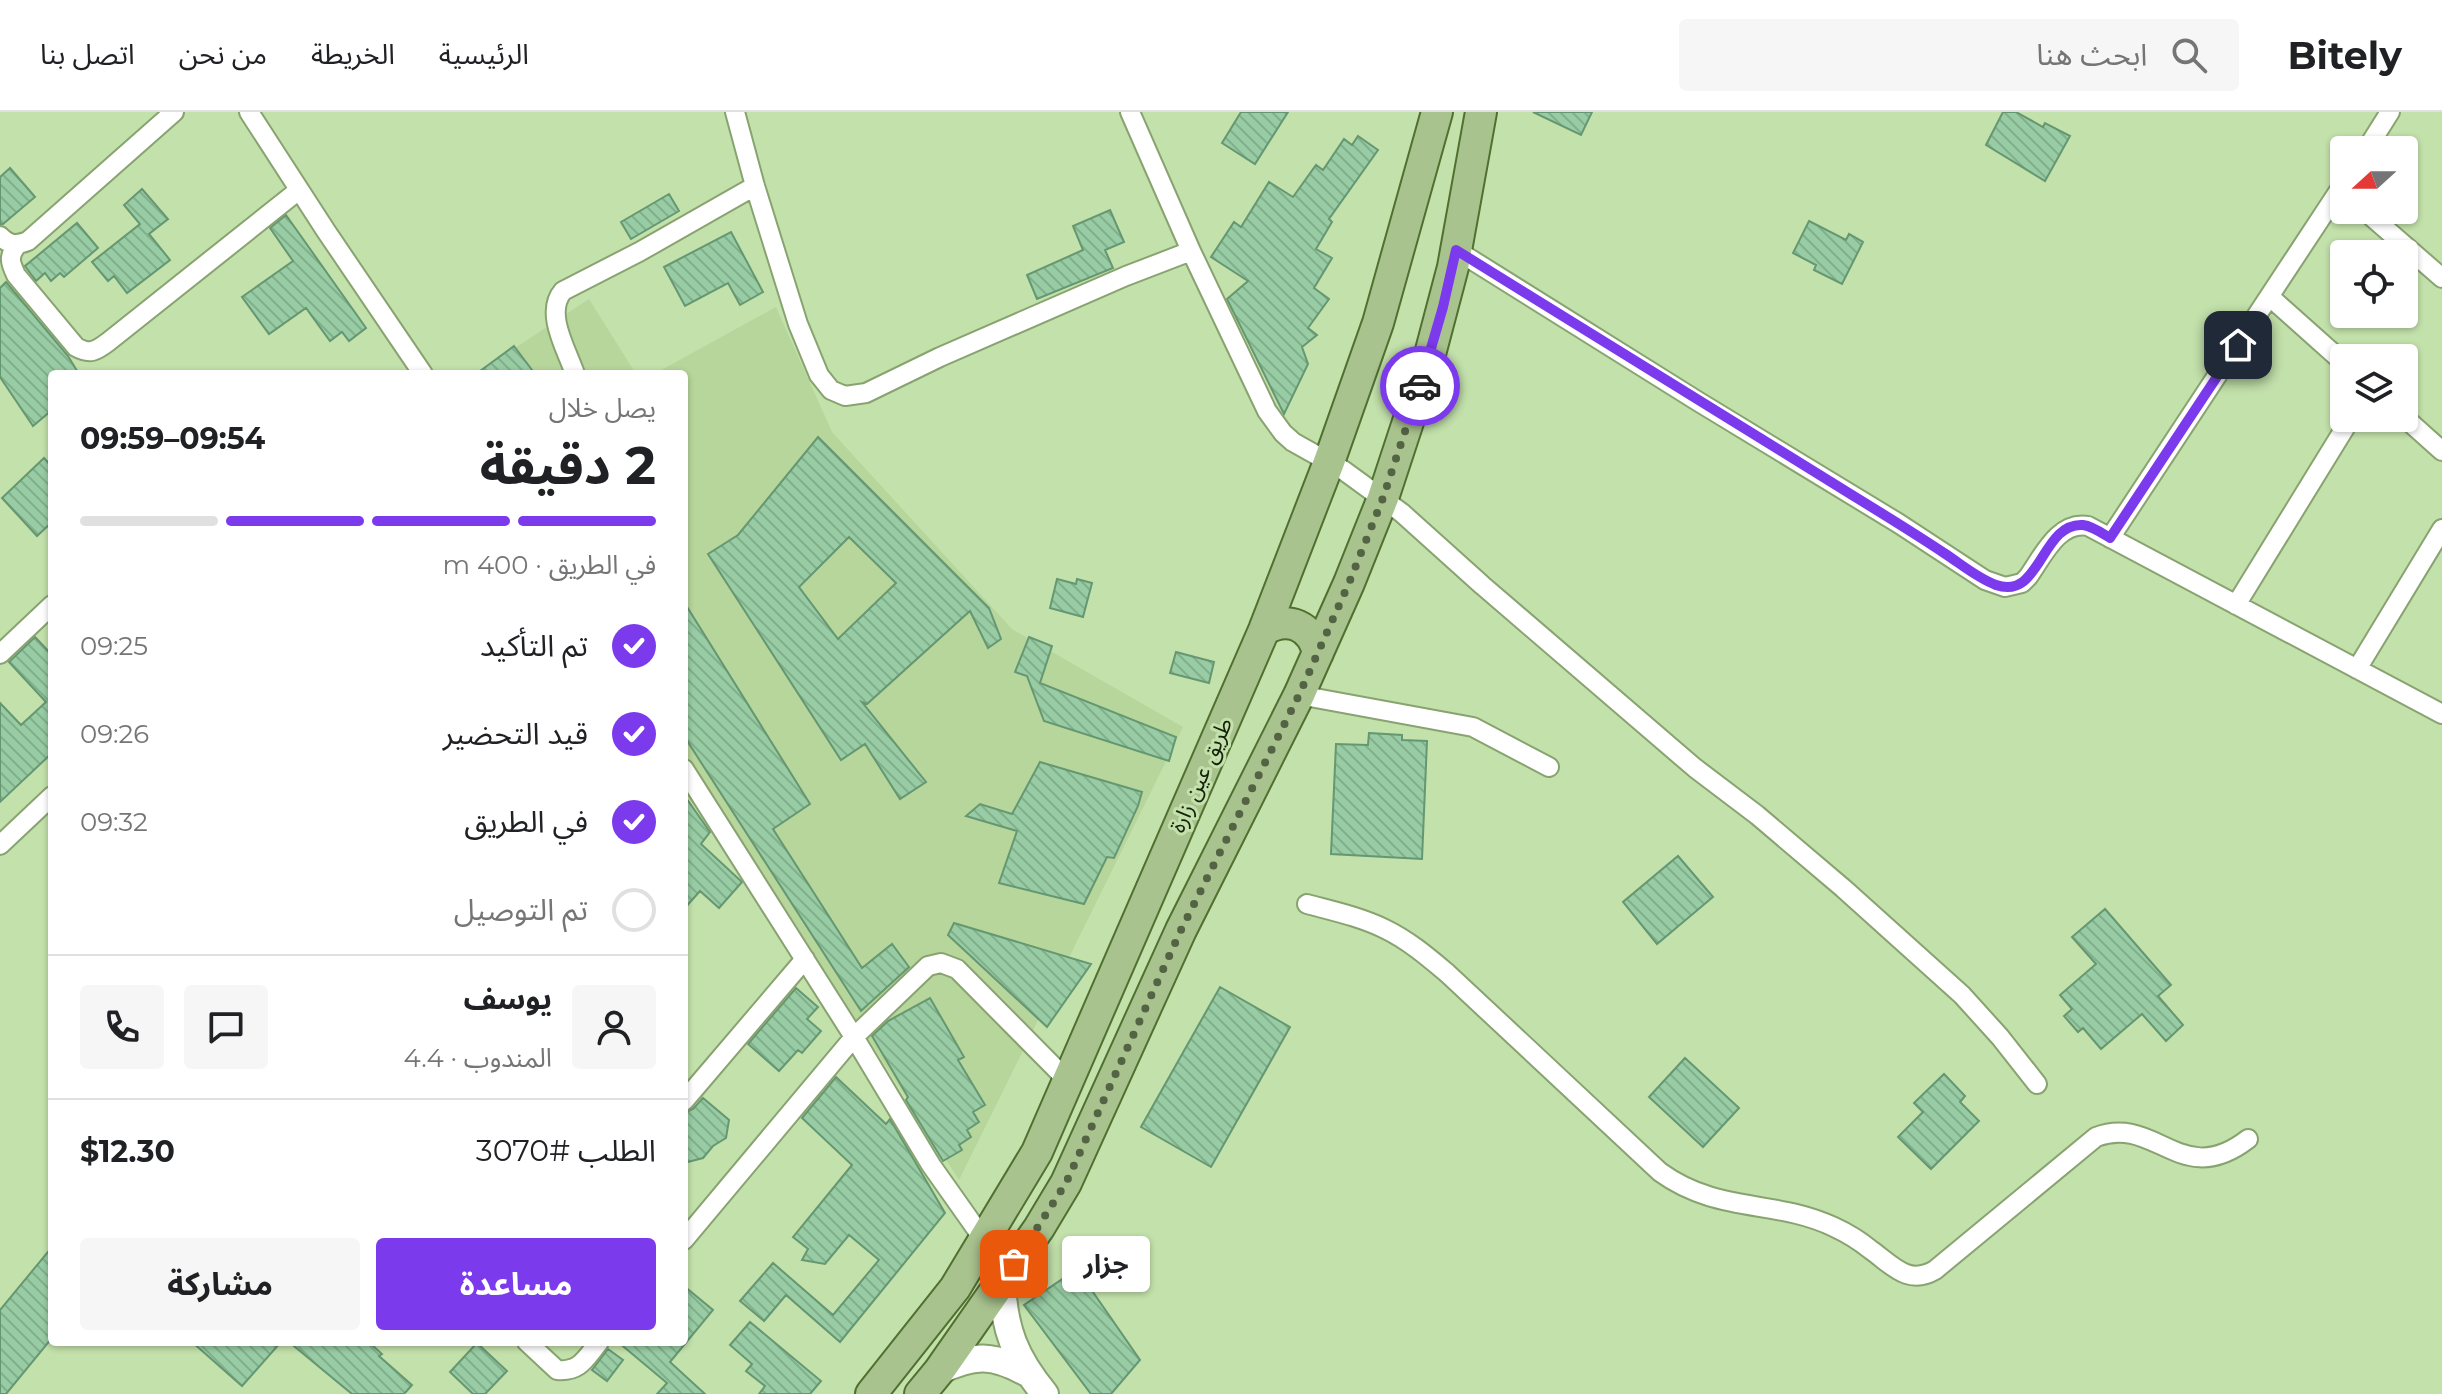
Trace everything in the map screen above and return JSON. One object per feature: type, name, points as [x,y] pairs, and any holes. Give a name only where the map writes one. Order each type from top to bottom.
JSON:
[{"type":"main road","name":"طريق عين زارة","points":[[871,1394],[955,1288],[1037,1152],[1264,630],[1329,462],[1378,323],[1437,112]]},
{"type":"main road","points":[[930,1382],[1002,1283],[1066,1183],[1181,930],[1299,695],[1349,583],[1383,498],[1429,358],[1456,250],[1481,112]]},
{"type":"main road","points":[[1264,630],[1280,623],[1298,625],[1312,636],[1318,653]]},
{"type":"main road","points":[[1002,1283],[1005,1320],[1017,1356],[1045,1394]]},
{"type":"main road","points":[[930,1382],[960,1360],[983,1357],[1006,1361],[1027,1373]]},
{"type":"street","points":[[174,112],[10,254],[16,275],[76,347],[91,353],[120,333],[299,190]]},
{"type":"street","points":[[249,112],[420,370]]},
{"type":"street","points":[[735,112],[798,324],[819,375],[831,390],[845,396],[866,393],[1126,276],[1191,251]]},
{"type":"street","points":[[1130,112],[1191,251],[1267,411],[1283,433],[1383,498],[1695,768],[1757,815],[1843,888],[1962,995],[2037,1084]]},
{"type":"street","points":[[2375,136],[2390,112]]},
{"type":"street","points":[[574,370],[556,319],[557,298],[563,291],[755,186]]},
{"type":"street","points":[[2110,538],[2330,207]]},
{"type":"street","points":[[2380,224],[2442,278]]},
{"type":"street","points":[[0,236],[6,242],[17,245]]},
{"type":"street","points":[[1456,250],[1996,585],[2005,587],[2022,583],[2058,535],[2069,528],[2088,526],[2442,714]]},
{"type":"street","points":[[2270,297],[2330,351]]},
{"type":"street","points":[[2418,430],[2442,451]]},
{"type":"street","points":[[2236,605],[2342,432]]},
{"type":"street","points":[[2357,669],[2442,529]]},
{"type":"street","points":[[0,654],[48,609]]},
{"type":"street","points":[[1299,695],[1473,727],[1549,767]]},
{"type":"street","points":[[688,775],[931,1165],[984,1240]]},
{"type":"street","points":[[0,845],[48,802]]},
{"type":"street","points":[[1307,904],[1385,929],[1415,947],[1447,973],[1660,1172],[1675,1182],[1729,1203],[1792,1213],[1834,1227],[1905,1275],[1920,1276],[1935,1270],[2096,1137],[2129,1132],[2177,1154],[2202,1158],[2226,1152],[2248,1139]]},
{"type":"street","points":[[688,1096],[805,959]]},
{"type":"street","points":[[688,1235],[854,1037],[923,970],[935,964],[957,969],[1068,1081]]},
{"type":"street","points":[[531,1346],[557,1370],[568,1371],[577,1368],[596,1346]]},
{"type":"shaded area","points":[[589,299],[633,370],[482,370]]},
{"type":"shaded area","points":[[776,307],[832,432],[1012,629],[1183,727],[959,1180],[688,758],[688,370],[661,370]]},
{"type":"building","points":[[1241,112],[1288,112],[1255,164],[1222,143]]},
{"type":"building","points":[[1533,112],[1592,112],[1581,135]]},
{"type":"building","points":[[2003,112],[2016,112],[2043,127],[2045,123],[2070,136],[2045,181],[1986,145]]},
{"type":"building","points":[[1358,136],[1378,150],[1329,219],[1332,222],[1316,249],[1332,258],[1314,288],[1329,299],[1308,328],[1317,335],[1302,347],[1308,364],[1284,414],[1227,299],[1248,281],[1211,257],[1234,222],[1241,227],[1269,182],[1293,197],[1316,165],[1323,170],[1344,139],[1352,145]]},
{"type":"building","points":[[10,168],[35,197],[0,224],[0,177]]},
{"type":"building","points":[[142,189],[168,219],[149,234],[170,260],[127,293],[114,276],[108,281],[92,262],[140,224],[124,205]]},
{"type":"building","points":[[669,194],[679,211],[631,239],[621,222]]},
{"type":"building","points":[[1110,210],[1124,242],[1105,250],[1113,268],[1037,299],[1027,275],[1083,250],[1073,226]]},
{"type":"building","points":[[286,215],[366,328],[349,341],[342,332],[330,341],[306,308],[269,334],[242,297],[293,261],[270,228]]},
{"type":"building","points":[[1809,221],[1846,240],[1849,234],[1863,242],[1842,284],[1814,270],[1816,265],[1793,253]]},
{"type":"building","points":[[77,223],[98,248],[64,277],[60,273],[51,281],[45,273],[36,281],[25,266]]},
{"type":"building","points":[[731,232],[763,292],[740,305],[728,283],[685,306],[664,267]]},
{"type":"building","points":[[6,282],[77,370],[48,370],[48,413],[33,426],[0,377],[0,288]]},
{"type":"building","points":[[514,346],[532,370],[481,370]]},
{"type":"building","points":[[818,437],[989,608],[1001,639],[988,648],[970,611],[867,704],[862,702],[926,782],[900,799],[865,744],[841,760],[708,554],[738,535]],"holes":[[[849,537],[896,583],[838,639],[799,587]]]},
{"type":"building","points":[[44,458],[48,462],[48,526],[37,536],[2,498]]},
{"type":"building","points":[[1057,579],[1076,584],[1077,579],[1092,583],[1083,617],[1050,608]]},
{"type":"building","points":[[688,608],[810,804],[773,829],[862,968],[892,944],[909,967],[861,1011],[688,742]]},
{"type":"building","points":[[35,637],[48,651],[48,757],[0,802],[0,703],[21,725],[46,702],[9,662]]},
{"type":"building","points":[[1029,637],[1052,646],[1040,683],[1176,737],[1169,761],[1044,721],[1027,676],[1015,672]]},
{"type":"building","points":[[1176,652],[1214,662],[1209,683],[1170,673]]},
{"type":"building","points":[[1369,733],[1402,735],[1402,740],[1427,741],[1422,859],[1331,854],[1336,744],[1368,745]]},
{"type":"building","points":[[1040,762],[1142,792],[1114,858],[1107,857],[1084,904],[999,883],[1017,831],[966,816],[980,804],[1012,814]]},
{"type":"building","points":[[688,801],[710,832],[701,844],[742,882],[719,908],[700,891],[688,904]]},
{"type":"building","points":[[1678,856],[1713,897],[1657,944],[1623,902]]},
{"type":"building","points":[[2105,909],[2171,985],[2158,996],[2183,1025],[2166,1041],[2142,1014],[2101,1049],[2083,1028],[2078,1032],[2064,1016],[2072,1009],[2060,995],[2096,964],[2072,937]]},
{"type":"building","points":[[954,923],[1091,964],[1047,1027],[948,935]]},
{"type":"building","points":[[1220,987],[1290,1027],[1211,1167],[1141,1127]]},
{"type":"building","points":[[796,988],[818,1007],[807,1019],[821,1031],[802,1053],[798,1050],[779,1071],[748,1044]]},
{"type":"building","points":[[930,998],[964,1057],[958,1060],[985,1105],[973,1112],[979,1122],[967,1130],[971,1137],[959,1145],[962,1150],[943,1161],[872,1036],[888,1021]]},
{"type":"building","points":[[1685,1058],[1739,1108],[1703,1147],[1649,1097]]},
{"type":"building","points":[[1944,1074],[1965,1096],[1960,1102],[1979,1121],[1931,1169],[1898,1137],[1923,1112],[1914,1103]]},
{"type":"building","points":[[836,1077],[886,1124],[890,1119],[945,1213],[840,1342],[786,1295],[764,1321],[740,1301],[773,1263],[833,1315],[879,1260],[849,1235],[825,1264],[802,1260],[808,1249],[793,1237],[852,1165],[802,1118]]},
{"type":"building","points":[[703,1098],[729,1120],[726,1138],[713,1146],[703,1158],[688,1162],[688,1111]]},
{"type":"building","points":[[48,1252],[48,1343],[6,1394],[0,1394],[0,1310]]},
{"type":"building","points":[[1077,1269],[1140,1360],[1111,1394],[1091,1394],[1024,1305]]},
{"type":"building","points":[[688,1289],[713,1310],[688,1340]]},
{"type":"building","points":[[750,1322],[821,1381],[810,1394],[759,1394],[765,1386],[746,1371],[752,1364],[730,1345]]},
{"type":"building","points":[[197,1346],[277,1346],[242,1386]]},
{"type":"building","points":[[294,1346],[373,1346],[382,1354],[379,1356],[412,1385],[404,1394],[352,1394]]},
{"type":"building","points":[[474,1346],[480,1346],[507,1371],[485,1394],[473,1394],[450,1372]]},
{"type":"building","points":[[623,1346],[683,1346],[670,1362],[705,1394],[657,1394],[667,1383]]},
{"type":"building","points":[[608,1349],[623,1360],[607,1381],[592,1370]]},
{"type":"way so far","points":[[1014,1264],[1066,1183],[1181,930],[1299,695],[1383,498],[1420,386]]},
{"type":"place","name":"جزار","points":[[1014,1264]]},
{"type":"route","points":[[1420,386],[1456,250],[1985,580],[2005,587],[2022,583],[2058,535],[2069,528],[2088,526],[2110,538],[2238,345]]}]
